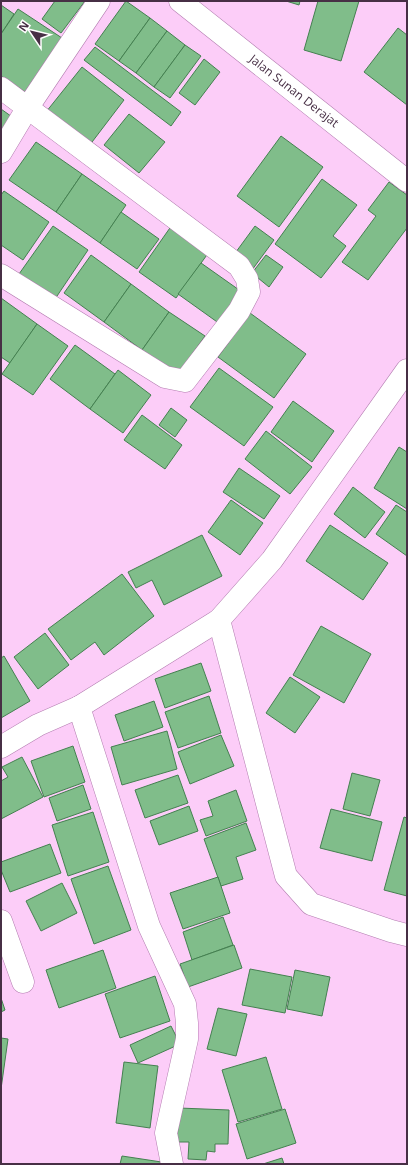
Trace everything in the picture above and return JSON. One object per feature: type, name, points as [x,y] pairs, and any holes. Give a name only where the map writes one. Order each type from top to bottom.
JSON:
[{"type":"street","points":[[1,152],[28,107],[99,1]]},
{"type":"street","name":"Jalan Sunan Derajat","points":[[180,1],[407,181]]},
{"type":"street","points":[[1,88],[239,266],[247,279],[249,292],[239,311],[185,381],[165,377],[1,275]]},
{"type":"street","points":[[1,747],[38,725],[79,706],[218,620],[272,560],[407,370]]},
{"type":"street","points":[[218,620],[286,876],[311,904],[407,936]]},
{"type":"street","points":[[79,706],[149,926],[185,1004],[187,1039],[166,1134],[172,1164]]},
{"type":"street","points":[[1,921],[23,982]]},
{"type":"building","points":[[55,1],[85,1],[61,33],[42,19]]},
{"type":"building","points":[[126,1],[150,18],[119,61],[95,44]]},
{"type":"building","points":[[286,1],[300,1],[299,5]]},
{"type":"building","points":[[318,1],[359,1],[341,61],[304,50]]},
{"type":"building","points":[[1,5],[14,14],[1,34]]},
{"type":"building","points":[[18,9],[62,38],[25,92],[1,76],[1,34]]},
{"type":"building","points":[[150,18],[167,31],[136,73],[119,61]]},
{"type":"building","points":[[398,28],[407,35],[407,105],[364,72]]},
{"type":"building","points":[[167,31],[185,45],[154,87],[136,73]]},
{"type":"building","points":[[185,45],[201,56],[170,98],[154,87]]},
{"type":"building","points":[[95,47],[181,112],[171,126],[84,60]]},
{"type":"building","points":[[204,59],[220,72],[195,105],[179,93]]},
{"type":"building","points":[[82,67],[124,100],[89,146],[46,112]]},
{"type":"building","points":[[1,109],[15,119],[1,139]]},
{"type":"building","points":[[129,114],[165,142],[139,173],[104,145]]},
{"type":"building","points":[[281,136],[323,167],[279,227],[237,196]]},
{"type":"building","points":[[36,142],[82,174],[56,212],[9,180]]},
{"type":"building","points":[[82,174],[126,205],[100,243],[56,212]]},
{"type":"building","points":[[322,179],[357,205],[333,236],[346,246],[321,278],[275,244]]},
{"type":"building","points":[[389,182],[407,195],[407,228],[368,280],[342,262],[376,216],[368,210]]},
{"type":"building","points":[[4,191],[49,222],[23,260],[1,245],[1,195]]},
{"type":"building","points":[[121,212],[159,239],[137,269],[100,243]]},
{"type":"building","points":[[172,225],[209,252],[176,298],[139,272]]},
{"type":"building","points":[[53,226],[88,250],[55,299],[19,274]]},
{"type":"building","points":[[255,226],[274,240],[252,270],[233,256]]},
{"type":"building","points":[[91,255],[131,284],[104,322],[64,293]]},
{"type":"building","points":[[266,255],[283,267],[269,287],[252,273]]},
{"type":"building","points":[[201,263],[242,292],[220,324],[178,294]]},
{"type":"building","points":[[131,284],[169,312],[142,350],[104,322]]},
{"type":"building","points":[[1,298],[37,324],[10,363],[1,357]]},
{"type":"building","points":[[169,312],[205,336],[178,374],[142,350]]},
{"type":"building","points":[[250,313],[306,354],[274,398],[218,357]]},
{"type":"building","points":[[37,324],[68,346],[33,395],[2,374]]},
{"type":"building","points":[[75,345],[115,374],[90,409],[50,379]]},
{"type":"building","points":[[219,368],[273,407],[244,446],[190,407]]},
{"type":"building","points":[[118,370],[151,395],[123,433],[90,409]]},
{"type":"building","points":[[293,401],[334,431],[312,462],[271,432]]},
{"type":"building","points":[[171,408],[187,420],[175,437],[159,425]]},
{"type":"building","points":[[142,415],[182,445],[165,469],[124,440]]},
{"type":"building","points":[[266,431],[312,467],[290,494],[245,459]]},
{"type":"building","points":[[399,447],[407,452],[407,509],[374,488]]},
{"type":"building","points":[[239,468],[280,496],[264,519],[223,492]]},
{"type":"building","points":[[353,487],[385,512],[365,538],[334,514]]},
{"type":"building","points":[[231,500],[263,523],[240,555],[208,532]]},
{"type":"building","points":[[396,505],[407,512],[407,556],[376,534]]},
{"type":"building","points":[[330,525],[388,563],[363,600],[306,561]]},
{"type":"building","points":[[202,535],[222,576],[164,605],[152,580],[136,588],[128,572]]},
{"type":"building","points":[[122,574],[154,616],[104,655],[95,642],[71,660],[48,629]]},
{"type":"building","points":[[321,626],[371,654],[344,703],[293,675]]},
{"type":"building","points":[[45,633],[69,665],[38,689],[14,657]]},
{"type":"building","points":[[4,656],[30,701],[1,718],[1,658]]},
{"type":"building","points":[[201,663],[211,691],[165,708],[155,679]]},
{"type":"building","points":[[290,677],[320,697],[295,733],[266,713]]},
{"type":"building","points":[[209,696],[221,733],[178,748],[165,712]]},
{"type":"building","points":[[154,701],[163,727],[124,741],[115,715]]},
{"type":"building","points":[[167,731],[177,769],[122,785],[111,747]]},
{"type":"building","points":[[221,735],[234,766],[190,784],[178,752]]},
{"type":"building","points":[[73,746],[85,782],[44,797],[31,761]]},
{"type":"building","points":[[22,757],[43,797],[1,819],[1,781],[8,777],[2,767]]},
{"type":"building","points":[[352,773],[380,780],[370,816],[343,809]]},
{"type":"building","points":[[178,775],[188,803],[145,818],[135,790]]},
{"type":"building","points":[[83,785],[91,809],[57,821],[49,798]]},
{"type":"building","points":[[236,790],[247,821],[206,836],[200,820],[213,816],[208,801]]},
{"type":"building","points":[[189,806],[198,831],[159,845],[150,821]]},
{"type":"building","points":[[331,809],[382,822],[372,861],[320,848]]},
{"type":"building","points":[[93,812],[109,862],[68,876],[52,825]]},
{"type":"building","points":[[404,817],[407,818],[407,896],[384,890]]},
{"type":"building","points":[[246,823],[256,850],[236,857],[243,879],[221,886],[204,839]]},
{"type":"building","points":[[50,844],[61,873],[10,892],[1,870],[1,862]]},
{"type":"building","points":[[108,866],[131,930],[94,944],[71,879]]},
{"type":"building","points":[[218,877],[230,913],[183,929],[170,893]]},
{"type":"building","points":[[62,883],[77,913],[41,931],[26,901]]},
{"type":"building","points":[[223,917],[233,945],[192,960],[183,932]]},
{"type":"building","points":[[234,945],[242,968],[188,987],[180,964]]},
{"type":"building","points":[[103,950],[116,988],[59,1008],[46,970]]},
{"type":"building","points":[[250,969],[292,977],[285,1013],[242,1005]]},
{"type":"building","points":[[295,970],[330,977],[322,1016],[287,1009]]},
{"type":"building","points":[[155,976],[170,1021],[120,1038],[105,994]]},
{"type":"building","points":[[1,998],[5,1010],[1,1012]]},
{"type":"building","points":[[218,1008],[247,1014],[236,1056],[207,1049]]},
{"type":"building","points":[[171,1026],[180,1044],[138,1063],[130,1045]]},
{"type":"building","points":[[1,1038],[8,1039],[1,1089]]},
{"type":"building","points":[[266,1057],[282,1109],[238,1122],[222,1070]]},
{"type":"building","points":[[124,1062],[158,1066],[150,1128],[116,1123]]},
{"type":"building","points":[[179,1108],[229,1110],[228,1144],[215,1144],[215,1152],[207,1151],[206,1160],[188,1159],[189,1142],[177,1142]]},
{"type":"building","points":[[285,1109],[296,1143],[247,1159],[236,1124]]},
{"type":"building","points":[[122,1156],[168,1163],[168,1164],[120,1164]]},
{"type":"building","points":[[282,1158],[284,1164],[263,1164]]}]
